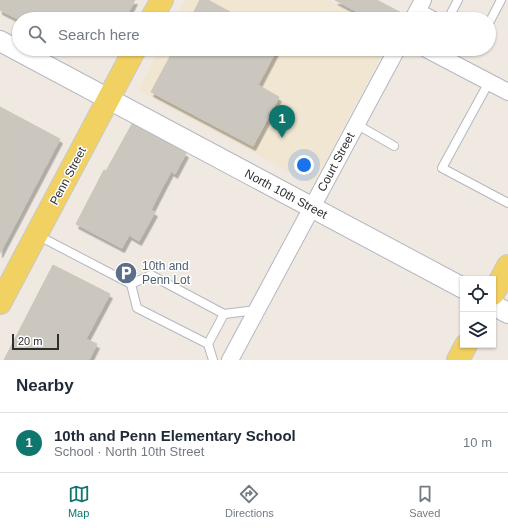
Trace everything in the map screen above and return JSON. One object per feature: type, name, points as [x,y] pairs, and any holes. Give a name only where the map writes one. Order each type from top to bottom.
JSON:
[{"type":"main road","points":[[156,12],[162,0]]},
{"type":"main road","name":"Penn Street","points":[[0,303],[131,56]]},
{"type":"main road","points":[[496,288],[508,266]]},
{"type":"main road","points":[[458,360],[464,348]]},
{"type":"street","name":"North 10th Street","points":[[0,41],[12,47]]},
{"type":"street","name":"North 10th Street","points":[[28,56],[460,286]]},
{"type":"street","name":"Court Street","points":[[230,360],[393,56]]},
{"type":"street","points":[[439,56],[508,92]]},
{"type":"street","points":[[496,306],[508,313]]},
{"type":"lane","points":[[452,12],[458,0]]},
{"type":"lane","points":[[495,12],[501,0]]},
{"type":"lane","points":[[489,82],[442,168],[508,203]]},
{"type":"lane","points":[[356,124],[394,146]]},
{"type":"lane","points":[[36,235],[131,284],[137,308],[208,344]]},
{"type":"lane","points":[[131,284],[151,275],[224,314],[256,310]]},
{"type":"lane","points":[[213,360],[208,344],[224,314]]},
{"type":"shaded area","points":[[185,0],[327,0],[350,12],[179,12]]},
{"type":"shaded area","points":[[155,56],[381,56],[313,185],[138,90]]},
{"type":"building","points":[[0,0],[135,0],[129,12],[12,12],[12,16],[0,10]]},
{"type":"building","points":[[200,0],[208,0],[230,12],[194,12]]},
{"type":"building","points":[[335,0],[377,0],[399,12],[358,12]]},
{"type":"building","points":[[170,56],[273,56],[258,85],[279,97],[253,146],[151,92]]},
{"type":"building","points":[[0,107],[60,139],[0,253]]},
{"type":"building","points":[[132,124],[186,153],[175,174],[171,171],[151,210],[155,212],[139,241],[129,235],[122,248],[76,224],[104,170],[106,171]]},
{"type":"building","points":[[53,265],[110,294],[86,339],[97,344],[89,360],[4,360]]},
{"type":"place","name":"10th and Penn Elementary School","points":[[282,138]]},
{"type":"place","name":"10th and Penn Lot","points":[[126,273]]}]
